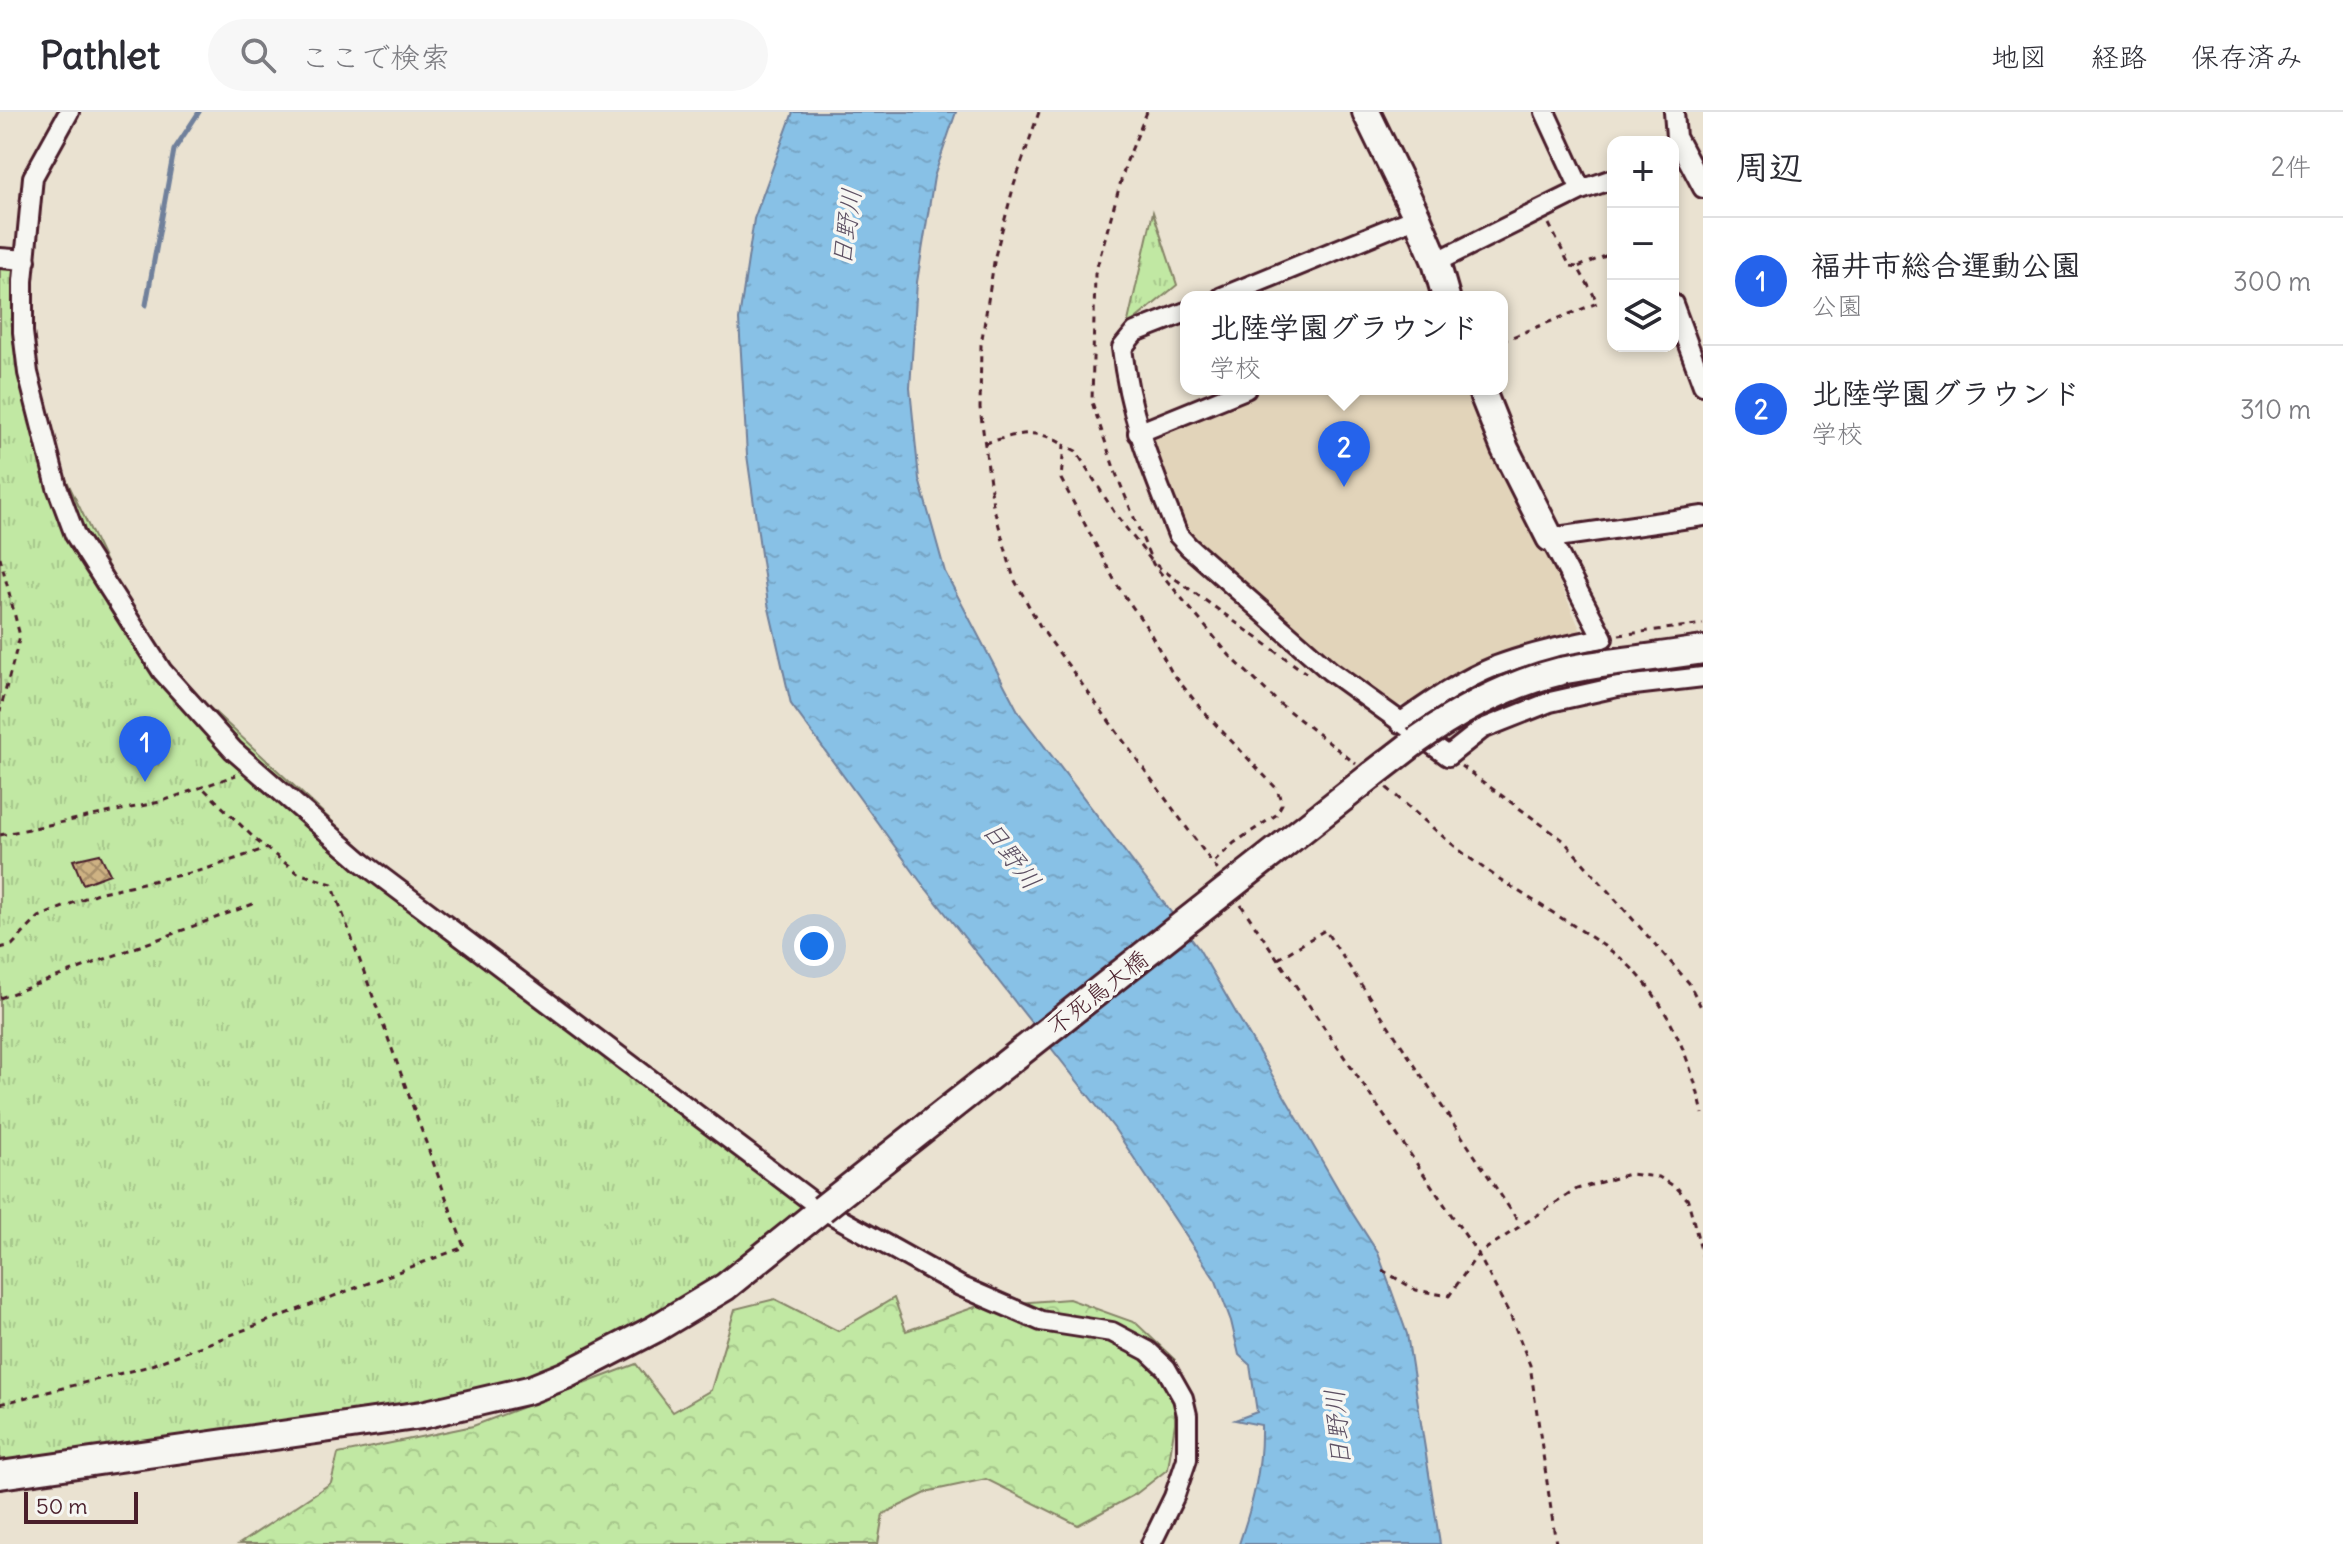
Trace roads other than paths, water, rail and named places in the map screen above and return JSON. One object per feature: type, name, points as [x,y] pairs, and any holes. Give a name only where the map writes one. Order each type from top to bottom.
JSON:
[{"type":"street","points":[[69,112],[33,177],[23,332],[28,373],[57,487],[75,535],[162,671],[233,750],[363,863],[822,1209],[960,1286],[1041,1321],[1112,1332],[1148,1351],[1166,1368],[1183,1398],[1187,1415],[1187,1459],[1174,1497],[1151,1544]]},
{"type":"street","points":[[1366,112],[1417,217],[1444,291]]},
{"type":"street","points":[[1545,112],[1581,190]]},
{"type":"street","points":[[1674,112],[1674,136]]},
{"type":"street","points":[[1679,148],[1703,188]]},
{"type":"street","points":[[1436,262],[1581,190],[1607,181]]},
{"type":"street","points":[[1237,291],[1417,217]]},
{"type":"street","points":[[0,258],[26,260]]},
{"type":"street","points":[[1180,314],[1135,332],[1122,348],[1127,390],[1138,433],[1178,535],[1330,671],[1400,723],[1448,756],[1482,729],[1550,702],[1617,687],[1703,677]]},
{"type":"street","points":[[1679,320],[1703,385]]},
{"type":"street","points":[[1138,433],[1231,395]]},
{"type":"street","points":[[1400,723],[1440,696],[1493,667],[1540,651],[1603,638],[1505,449],[1483,395]]},
{"type":"street","points":[[1550,538],[1703,516]]},
{"type":"street","name":"不死鳥大橋","points":[[0,1475],[422,1415],[529,1390],[566,1375],[655,1329],[725,1287],[1439,725],[1497,693],[1563,671],[1703,650]]},
{"type":"water","name":"日野川","points":[[793,112],[956,112],[934,177],[917,282],[910,388],[919,479],[945,572],[1019,713],[1199,949],[1378,1253],[1407,1334],[1440,1544],[1239,1544],[1256,1486],[1261,1425],[1235,1420],[1257,1412],[1250,1365],[1239,1355],[1231,1321],[1216,1281],[1114,1128],[920,881],[791,704],[768,604],[747,455],[739,320],[754,219]]},
{"type":"waterway","points":[[146,305],[174,150],[199,112]]},
{"type":"place","name":"北陸学園グラウンド","points":[[1344,487]]},
{"type":"place","name":"福井市総合運動公園","points":[[145,782]]}]
